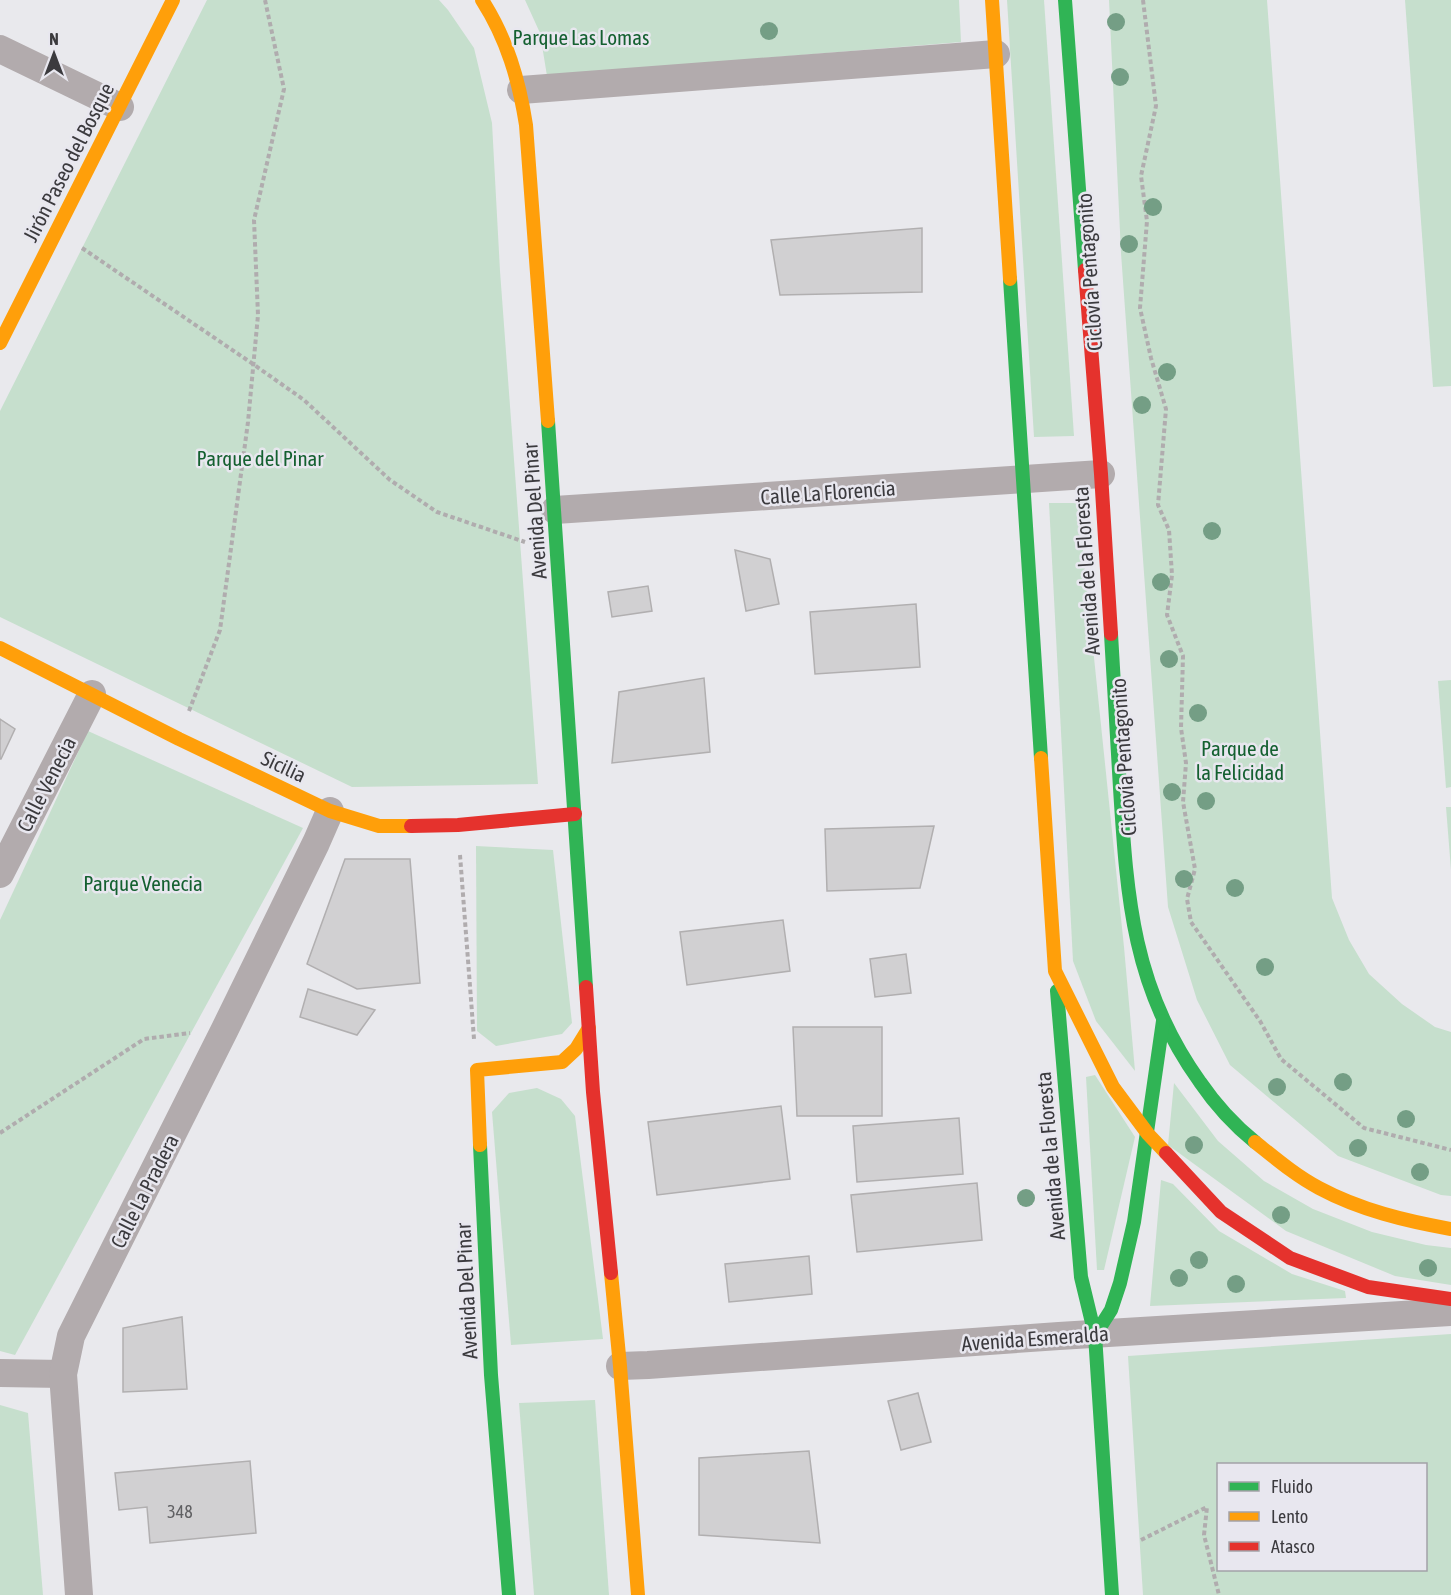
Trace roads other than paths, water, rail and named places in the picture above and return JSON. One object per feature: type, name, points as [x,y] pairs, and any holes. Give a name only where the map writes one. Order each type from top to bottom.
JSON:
[{"type":"street","name":"Jirón Paseo del Bosque","points":[[0,343],[173,0]]},
{"type":"street","name":"Avenida Del Pinar","points":[[482,0],[492,14],[511,56],[521,90],[526,125],[558,553],[593,1092],[620,1366],[638,1595]]},
{"type":"street","name":"Avenida de la Floresta","points":[[992,0],[1055,971],[1081,1277],[1095,1335],[1113,1595]]},
{"type":"street","name":"Avenida de la Floresta","points":[[1065,0],[1101,474],[1129,904],[1137,946],[1155,1004],[1163,1021],[1134,1222],[1120,1283],[1111,1310],[1095,1335]]},
{"type":"street","points":[[0,49],[120,107]]},
{"type":"street","points":[[521,90],[996,54]]},
{"type":"street","name":"Calle La Florencia","points":[[555,510],[1101,474]]},
{"type":"street","name":"Sicilia","points":[[0,648],[179,740],[330,811],[379,826],[458,825],[574,814]]},
{"type":"street","name":"Calle Venecia","points":[[0,874],[92,694]]},
{"type":"street","name":"Calle La Pradera","points":[[79,1595],[63,1374],[71,1336],[225,1029],[330,811]]},
{"type":"street","name":"Avenida de la Floresta","points":[[1055,971],[1113,1087],[1148,1134]]},
{"type":"street","points":[[1163,1021],[1188,1065],[1206,1089],[1241,1130],[1274,1157],[1320,1188],[1357,1204],[1395,1218],[1451,1229]]},
{"type":"street","points":[[589,1028],[576,1049],[562,1062],[582,1077],[593,1092]]},
{"type":"street","name":"Avenida Del Pinar","points":[[509,1595],[491,1375],[477,1070],[562,1062]]},
{"type":"street","points":[[1148,1134],[1221,1212],[1290,1258],[1368,1287],[1451,1299]]},
{"type":"street","name":"Avenida Esmeralda","points":[[620,1366],[1451,1312]]},
{"type":"street","points":[[0,1373],[63,1374]]},
{"type":"park label","name":"Parque Las Lomas","points":[[581,37]]},
{"type":"park label","name":"Parque del Pinar","points":[[260,458]]},
{"type":"park label","name":"Parque de la Felicidad","points":[[1240,760]]},
{"type":"park label","name":"Parque Venecia","points":[[143,883]]}]
